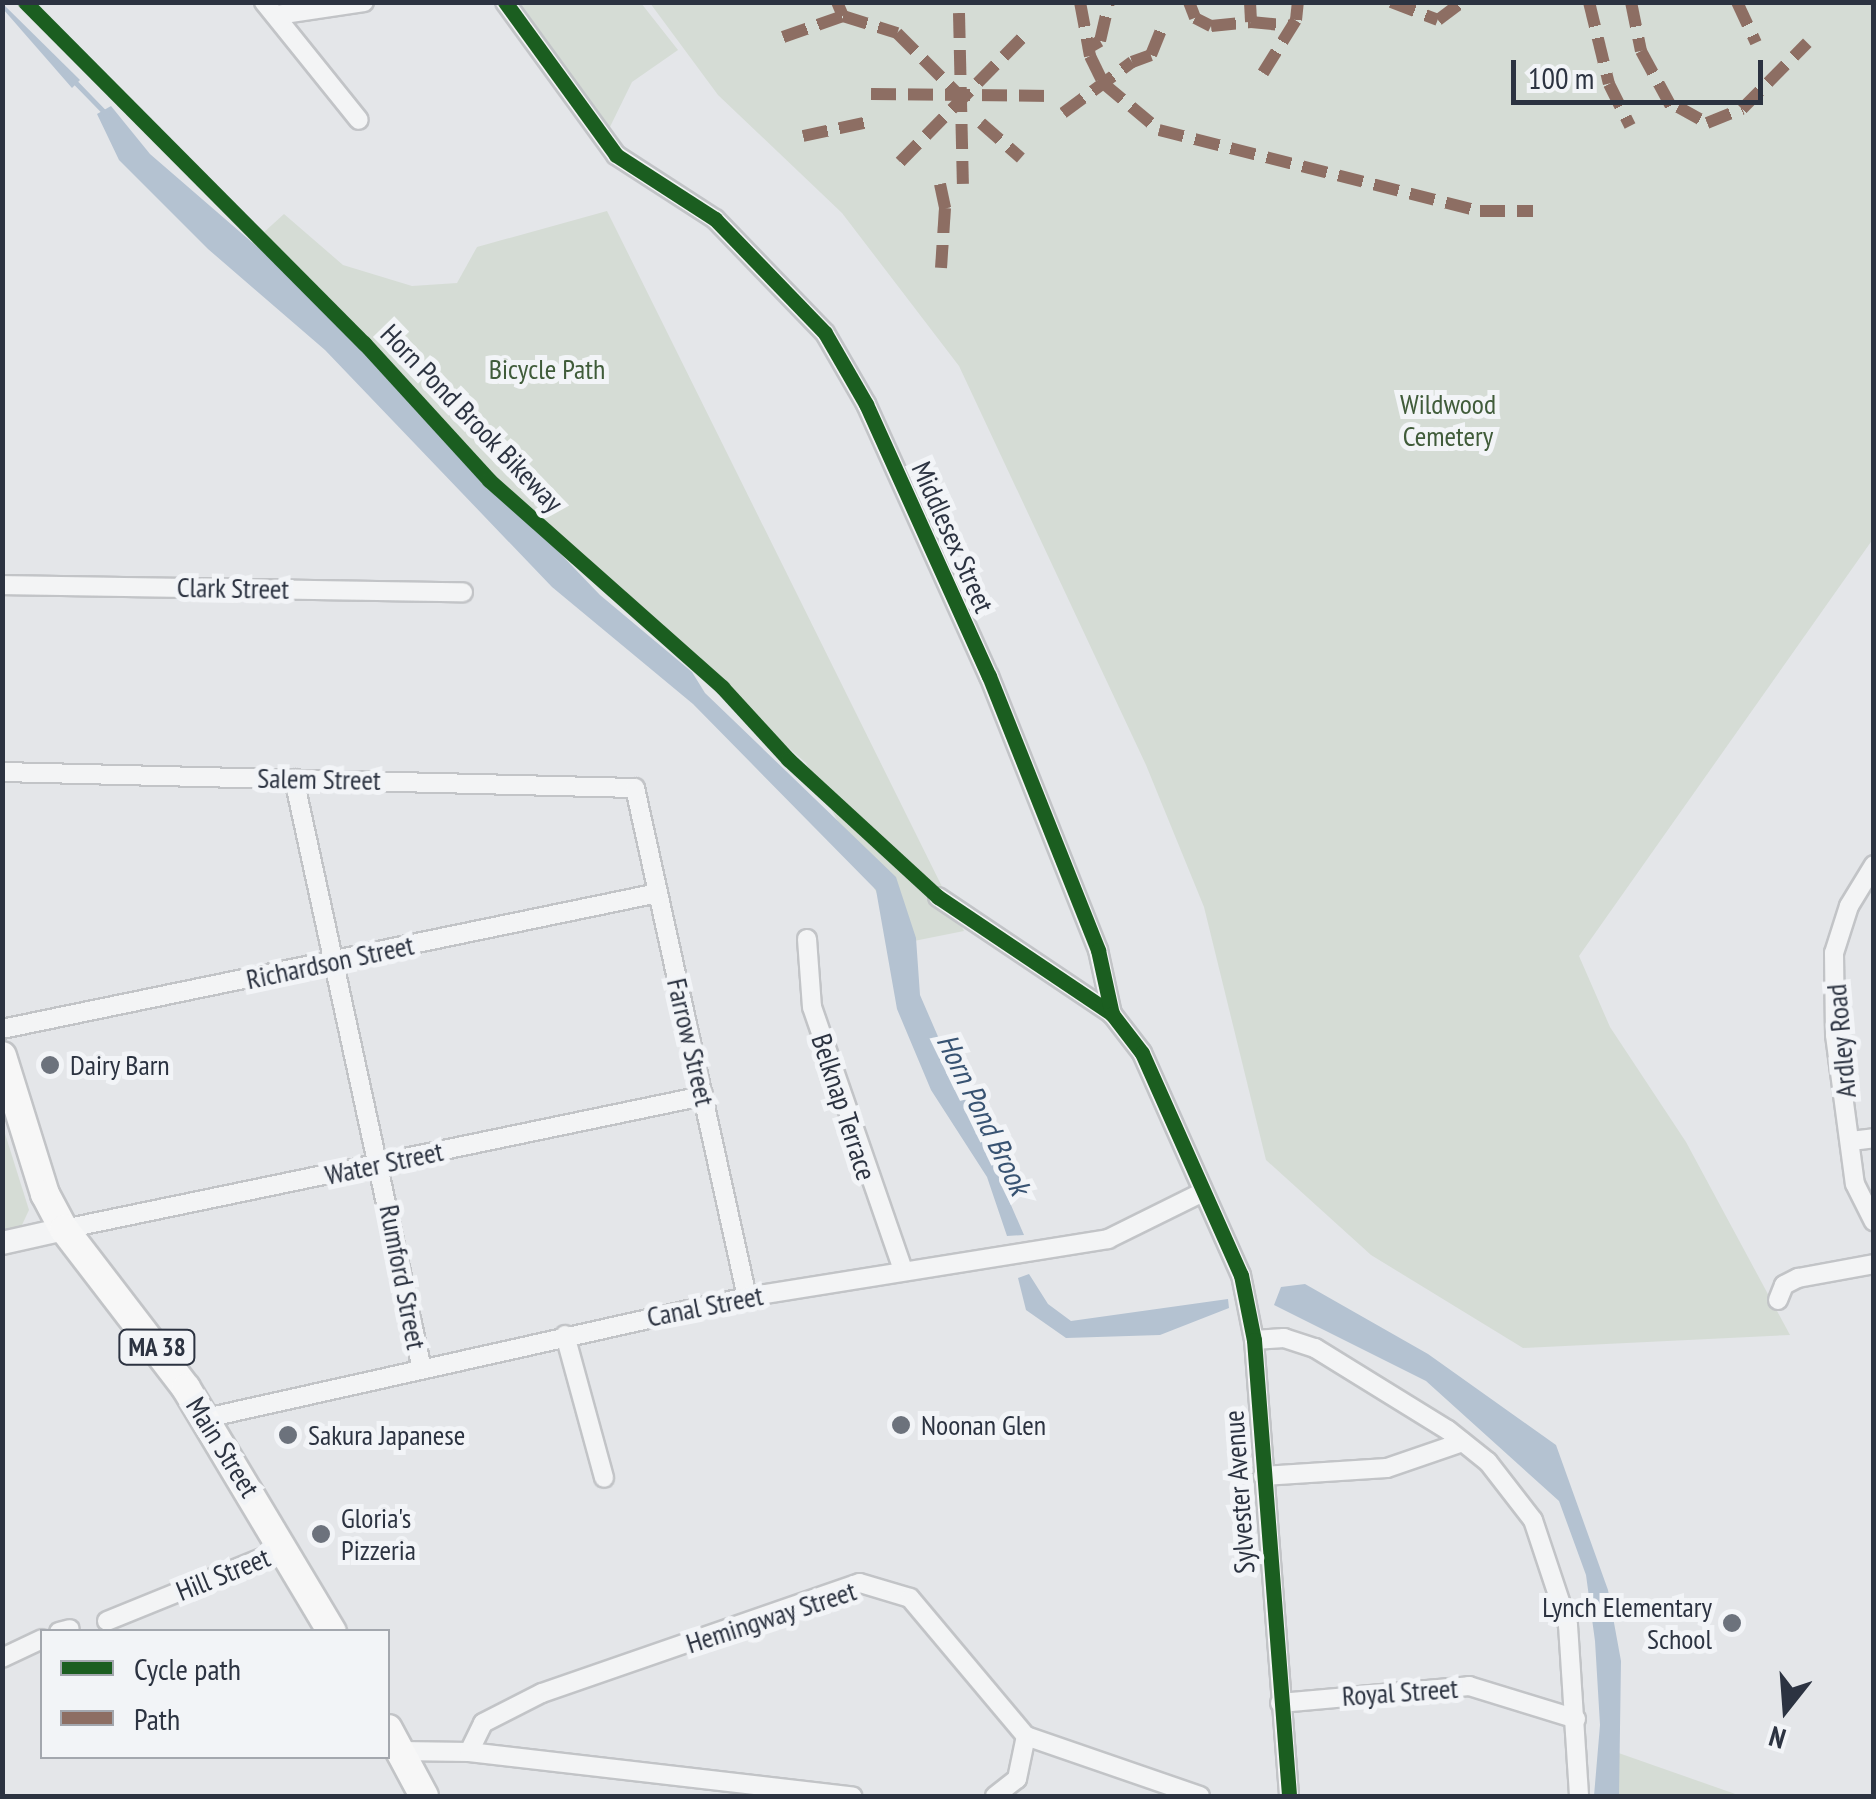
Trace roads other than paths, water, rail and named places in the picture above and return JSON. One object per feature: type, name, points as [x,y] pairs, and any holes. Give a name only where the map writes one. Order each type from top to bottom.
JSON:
[{"type":"main road","name":"Main Street","points":[[2,1056],[45,1194],[64,1228],[119,1294],[206,1418],[330,1629]]},
{"type":"main road","points":[[394,1740],[424,1796]]},
{"type":"street","points":[[271,9],[364,2]]},
{"type":"street","name":"Middlesex Street","points":[[504,2],[616,155],[715,219],[825,333],[866,404],[988,676],[1098,950],[1112,1014],[1142,1053],[1201,1194]]},
{"type":"street","points":[[271,9],[360,120]]},
{"type":"street","name":"Clark Street","points":[[2,585],[463,592]]},
{"type":"street","name":"Salem Street","points":[[2,772],[635,788]]},
{"type":"street","name":"Rumford Street","points":[[294,779],[421,1365]]},
{"type":"street","name":"Farrow Street","points":[[635,788],[747,1297]]},
{"type":"street","name":"Ardley Road","points":[[1874,866],[1849,906],[1834,952],[1835,1036],[1855,1184],[1874,1222]]},
{"type":"street","name":"Richardson Street","points":[[2,1029],[658,893]]},
{"type":"street","points":[[938,897],[1112,1014]]},
{"type":"street","name":"Belknap Terrace","points":[[806,939],[812,1007],[904,1270]]},
{"type":"street","name":"Water Street","points":[[64,1228],[703,1096]]},
{"type":"street","points":[[1851,1142],[1874,1138]]},
{"type":"street","name":"Canal Street","points":[[206,1418],[421,1365],[747,1297],[1108,1238],[1201,1194]]},
{"type":"street","name":"Sylvester Avenue","points":[[1201,1194],[1241,1275],[1254,1340],[1288,1796]]},
{"type":"street","points":[[2,1243],[64,1228]]},
{"type":"street","points":[[1778,1300],[1784,1286],[1798,1278],[1874,1264]]},
{"type":"street","points":[[565,1335],[604,1478]]},
{"type":"street","points":[[1254,1340],[1284,1338],[1314,1348],[1463,1442],[1508,1486],[1544,1543],[1568,1625],[1579,1796]]},
{"type":"street","points":[[1263,1476],[1387,1468],[1463,1442]]},
{"type":"street","name":"Hill Street","points":[[107,1622],[284,1548]]},
{"type":"street","name":"Hemingway Street","points":[[470,1752],[483,1724],[542,1693],[860,1584],[910,1598],[1026,1736]]},
{"type":"street","points":[[2,1658],[40,1640]]},
{"type":"street","name":"Royal Street","points":[[1280,1703],[1469,1686],[1576,1719]]},
{"type":"street","points":[[994,1796],[1017,1779],[1026,1736],[1200,1796]]},
{"type":"street","points":[[394,1740],[852,1796]]},
{"type":"water","points":[[2,3],[80,80],[72,88],[3,9]]},
{"type":"water","name":"Horn Pond Brook","points":[[111,106],[150,154],[306,289],[600,595],[692,672],[705,693],[896,877],[916,938],[920,995],[1024,1235],[1007,1236],[987,1177],[931,1090],[897,1009],[876,890],[693,704],[552,587],[325,350],[208,249],[119,160],[97,114]]},
{"type":"water","name":"Horn Pond Brook","points":[[1029,1274],[1048,1304],[1071,1321],[1228,1299],[1229,1308],[1160,1335],[1066,1338],[1026,1310],[1018,1278]]},
{"type":"water","points":[[1305,1284],[1428,1354],[1556,1445],[1608,1590],[1621,1661],[1619,1796],[1594,1796],[1600,1725],[1595,1641],[1586,1575],[1559,1501],[1426,1381],[1274,1305],[1281,1287]]},
{"type":"waterway","name":"Horn Pond Brook","points":[[73,80],[107,115]]},
{"type":"place","name":"Dairy Barn","points":[[50,1065]]},
{"type":"place","name":"Noonan Glen","points":[[901,1425]]},
{"type":"place","name":"Sakura Japanese","points":[[288,1435]]},
{"type":"place","name":"Gloria's Pizzeria","points":[[321,1534]]},
{"type":"place","name":"Lynch Elementary School","points":[[1732,1623]]},
{"type":"park label","name":"Bicycle Path","points":[[547,369]]},
{"type":"park label","name":"Wildwood Cemetery","points":[[1448,420]]}]
